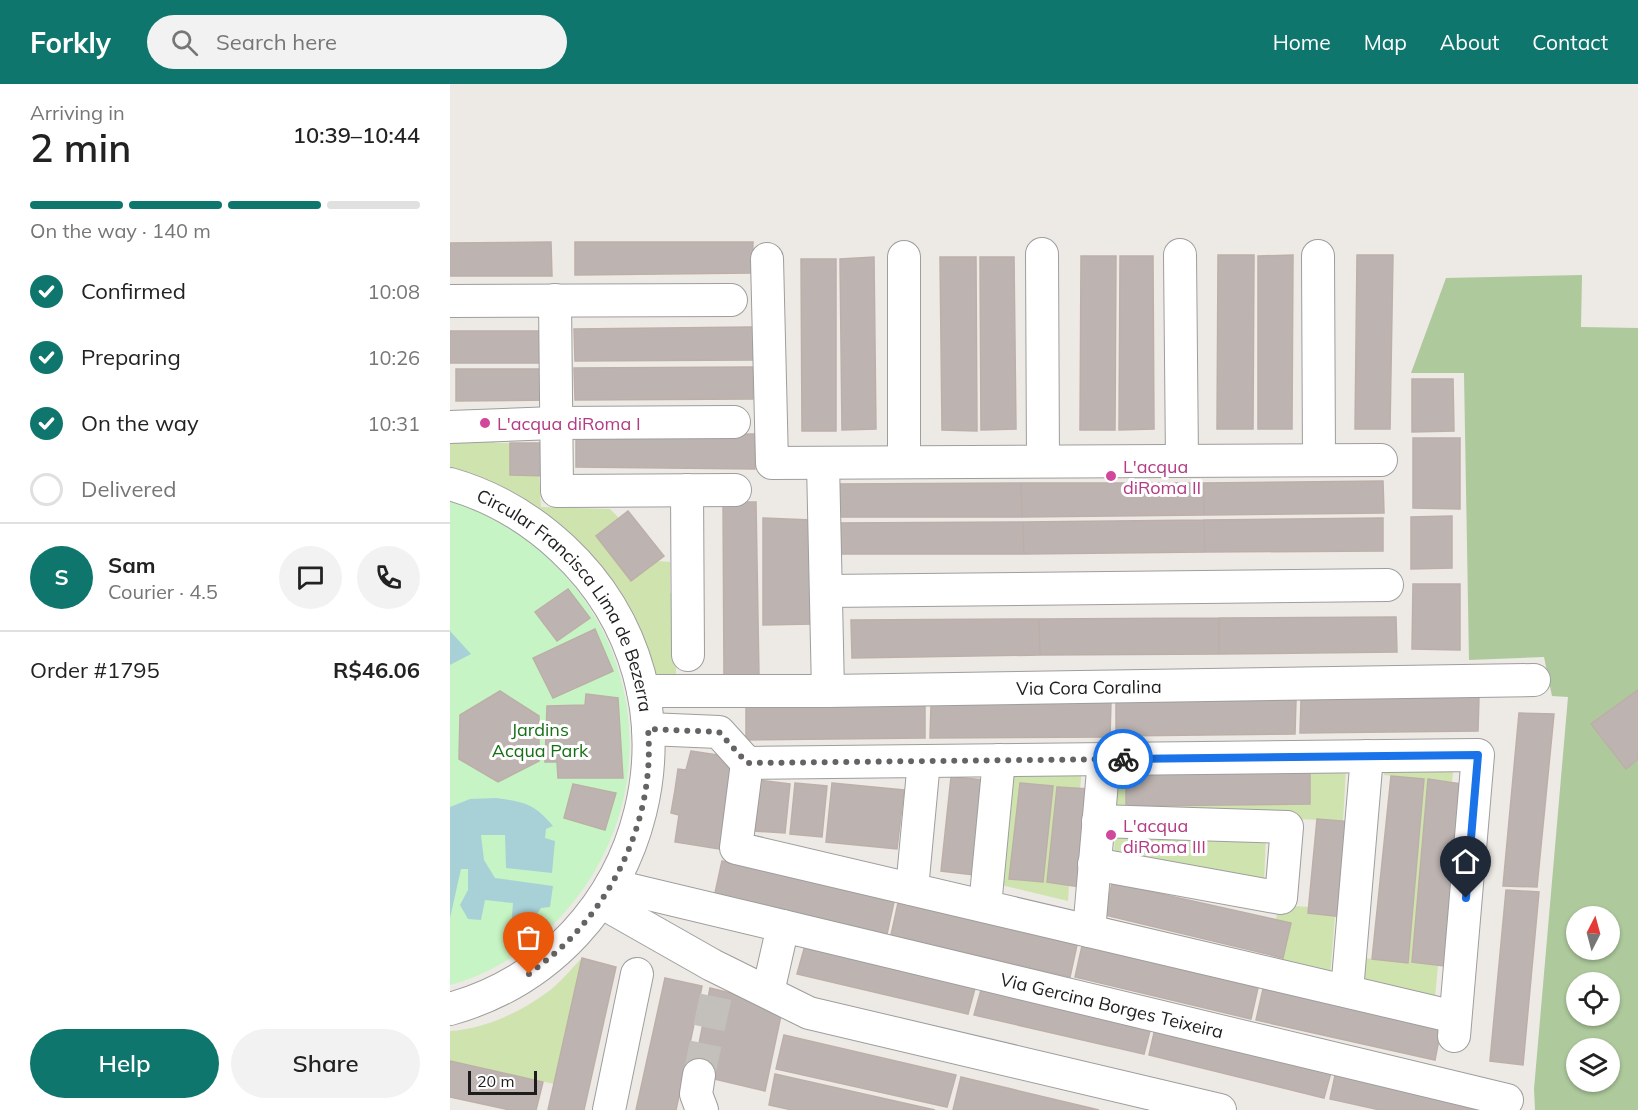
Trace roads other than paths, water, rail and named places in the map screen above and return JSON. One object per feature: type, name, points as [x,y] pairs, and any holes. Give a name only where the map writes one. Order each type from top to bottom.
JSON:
[{"type":"lane","points":[[1042,254],[1043,462]]},
{"type":"lane","points":[[1180,255],[1182,461]]},
{"type":"lane","points":[[1318,256],[1319,460]]},
{"type":"lane","points":[[904,257],[904,462]]},
{"type":"lane","points":[[767,259],[772,463],[1381,460]]},
{"type":"lane","points":[[555,300],[557,491],[735,490]]},
{"type":"lane","points":[[450,301],[730,300]]},
{"type":"lane","points":[[450,427],[555,423],[734,422]]},
{"type":"lane","points":[[823,463],[828,691]]},
{"type":"lane","name":"Circular Francisca Lima de Bezerra","points":[[450,484],[493,500],[522,516],[550,536],[575,560],[596,585],[615,614],[629,645],[643,691],[650,743],[642,810],[632,843],[606,894],[580,929],[529,974],[500,990],[450,1009]]},
{"type":"lane","points":[[687,490],[688,655]]},
{"type":"lane","points":[[826,591],[1387,585]]},
{"type":"lane","name":"Via Cora Coralina","points":[[643,691],[828,691],[1534,680]]},
{"type":"lane","points":[[648,729],[719,732],[747,763],[1478,755],[1455,1027],[1347,991],[736,848],[747,763]]},
{"type":"lane","points":[[1347,991],[1367,756]]},
{"type":"lane","points":[[1089,931],[1104,759]]},
{"type":"lane","points":[[985,906],[999,760]]},
{"type":"lane","points":[[912,889],[924,761]]},
{"type":"lane","points":[[1094,864],[1281,898],[1287,827],[1098,821]]},
{"type":"lane","points":[[606,894],[711,965],[719,979],[768,992],[809,1013],[1220,1110]]},
{"type":"lane","name":"Via Gercina Borges Teixeira","points":[[606,894],[783,926],[1507,1100]]},
{"type":"lane","points":[[768,992],[783,926]]},
{"type":"lane","points":[[609,1110],[637,974]]},
{"type":"lane","points":[[699,1076],[696,1094],[702,1110]]},
{"type":"water","points":[[450,631],[471,654],[450,665]]},
{"type":"water","points":[[496,798],[528,805],[540,812],[553,826],[546,829],[545,838],[555,841],[552,873],[506,868],[505,835],[481,835],[484,860],[495,878],[553,886],[550,907],[541,908],[525,932],[511,930],[513,903],[485,900],[481,920],[468,919],[460,905],[468,890],[468,869],[461,869],[450,918],[450,807],[470,799]]},
{"type":"tunnel","points":[[699,1075],[717,990]]},
{"type":"place","name":"L'acqua diRoma I","points":[[485,423]]},
{"type":"place","name":"L'acqua diRoma II","points":[[1111,476]]},
{"type":"place","name":"L'acqua diRoma III","points":[[1111,835]]},
{"type":"park label","name":"Jardins Acqua Park","points":[[540,739]]}]
